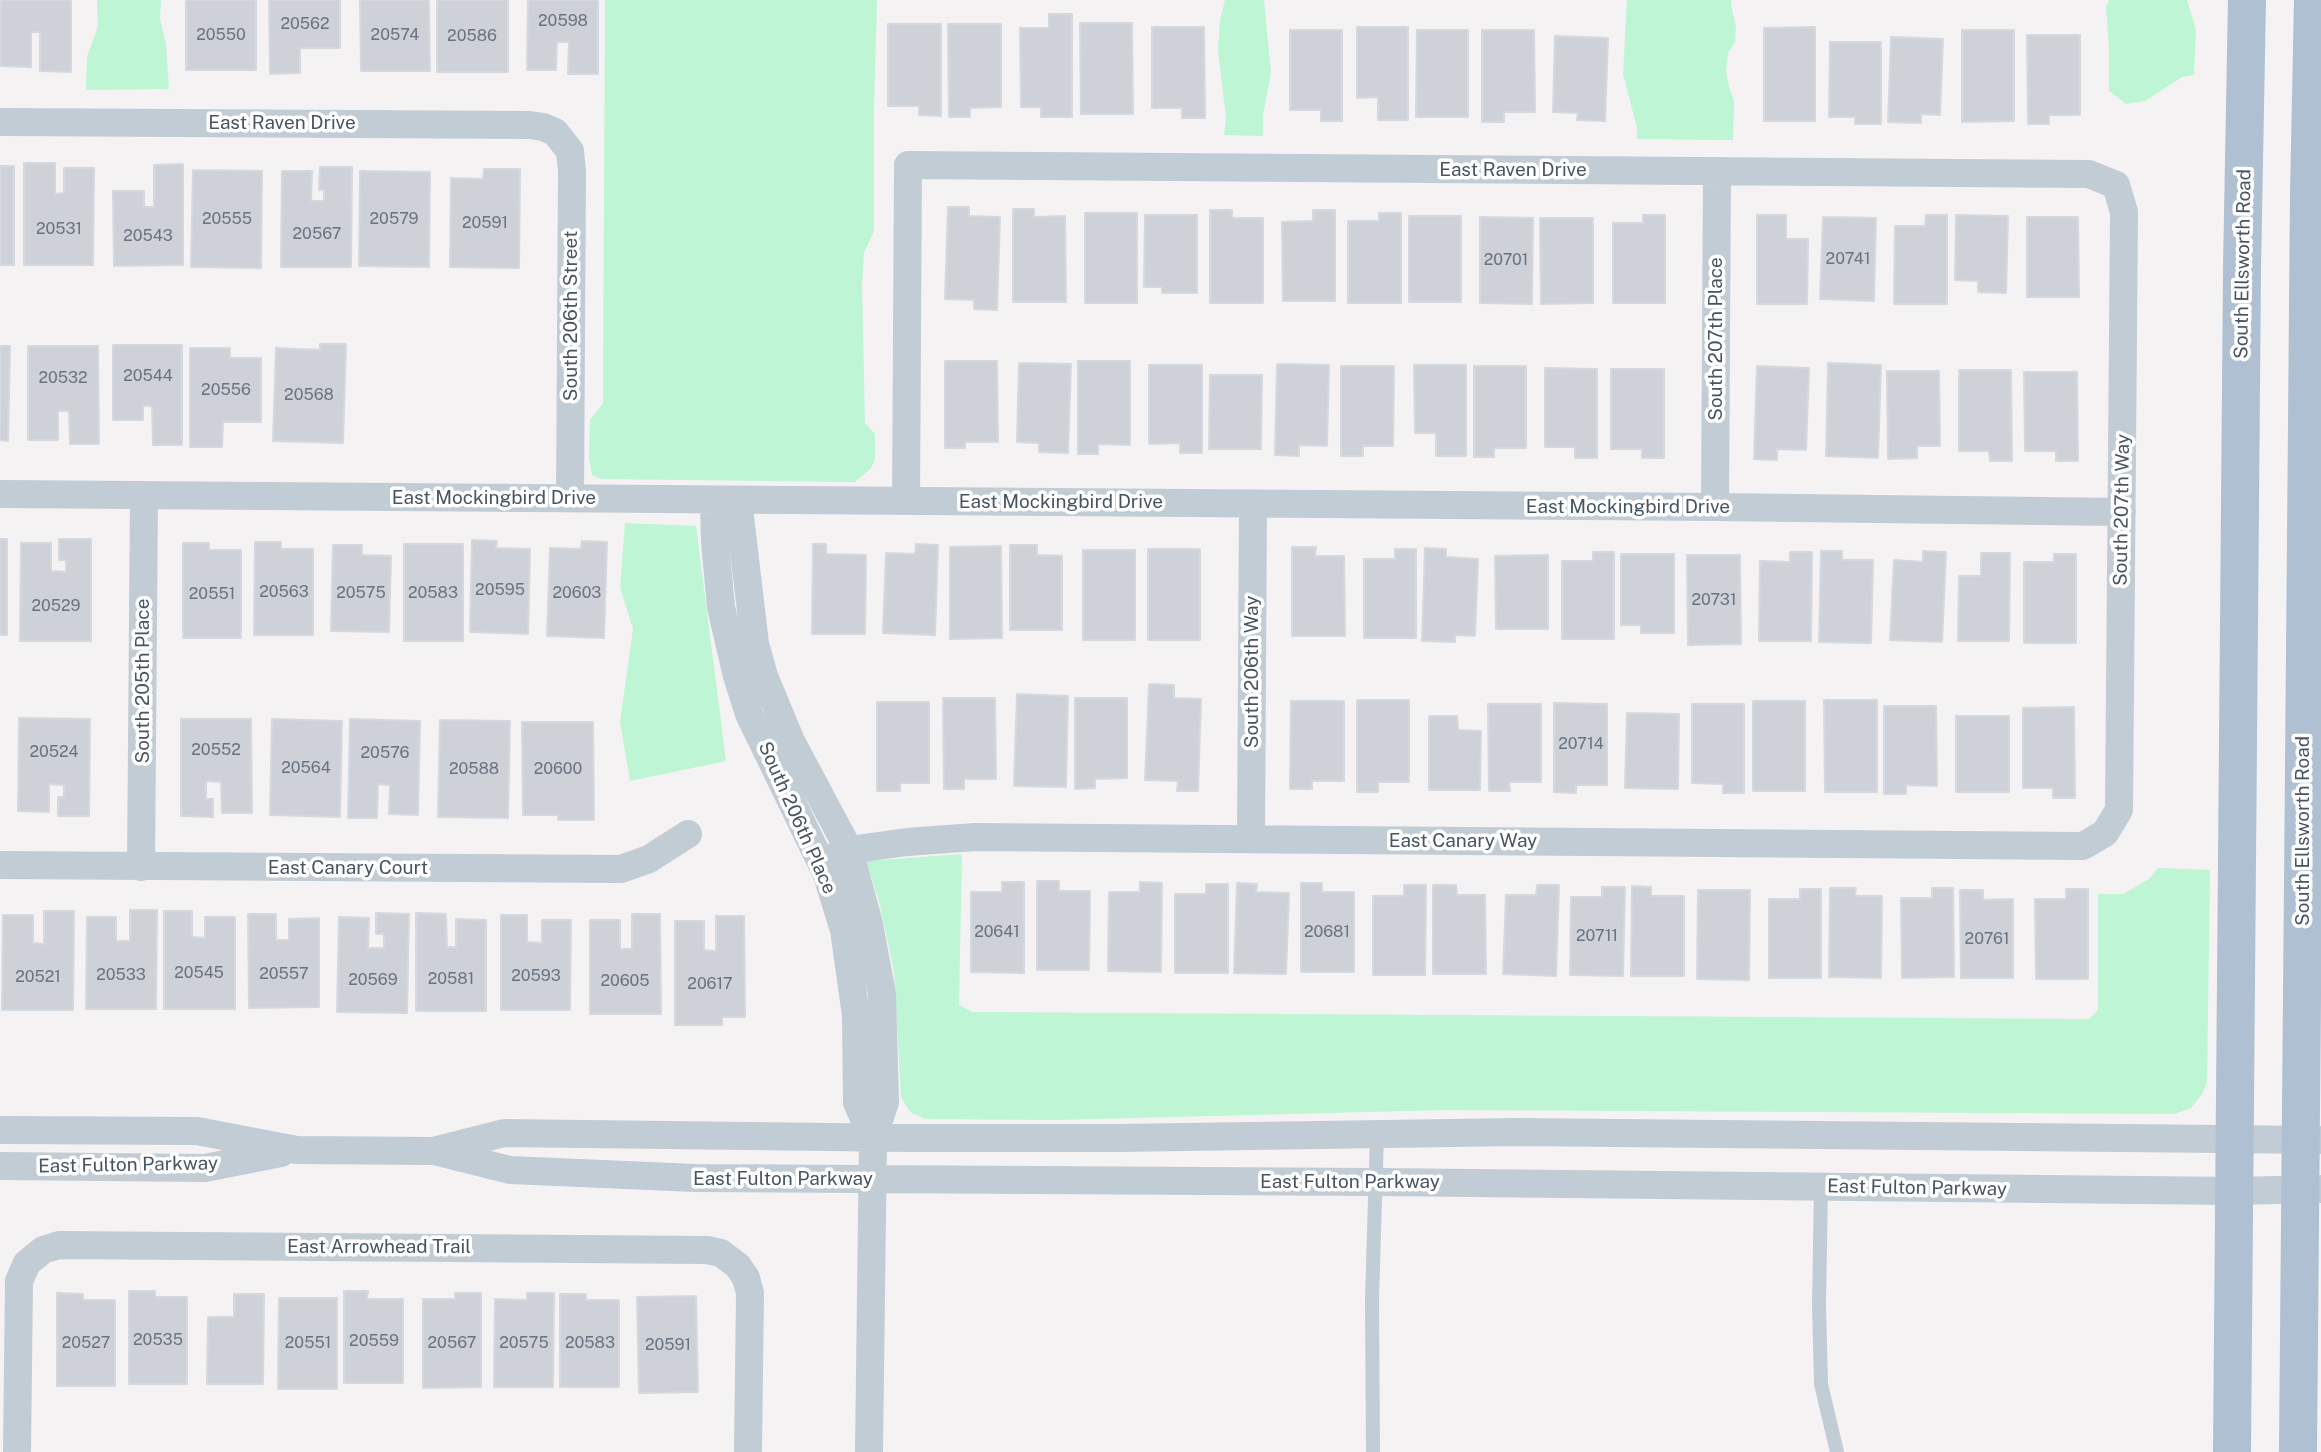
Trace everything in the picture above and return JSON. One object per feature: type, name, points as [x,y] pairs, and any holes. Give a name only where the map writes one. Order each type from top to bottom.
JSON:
[{"type":"main road","name":"South Ellsworth Road","points":[[2232,1452],[2281,1190],[2281,1139],[2242,296],[2247,0]]},
{"type":"main road","name":"South Ellsworth Road","points":[[2298,1452],[2281,1190],[2281,1139],[2313,0]]},
{"type":"street","name":"East Raven Drive","points":[[0,122],[530,125],[543,127],[561,136]]},
{"type":"street","name":"South 206th Street","points":[[561,136],[570,150],[572,171],[570,498]]},
{"type":"street","name":"East Raven Drive","points":[[906,501],[908,165],[2089,174],[2116,185]]},
{"type":"street","name":"South 207th Place","points":[[1715,507],[1717,172]]},
{"type":"street","name":"South 207th Way","points":[[2105,833],[2119,810],[2124,212],[2116,185]]},
{"type":"street","name":"East Mockingbird Drive","points":[[0,494],[2122,512]]},
{"type":"street","name":"South 205th Place","points":[[141,867],[144,495]]},
{"type":"street","name":"South 206th Place","points":[[726,500],[764,676],[791,741],[849,850],[869,924],[882,994],[885,1102],[873,1138],[869,1452]]},
{"type":"street","name":"South 206th Place","points":[[726,500],[715,542],[720,607],[737,676],[750,714],[821,862],[844,930],[856,1015],[857,1103],[873,1138]]},
{"type":"street","name":"South 206th Way","points":[[1251,839],[1253,504]]},
{"type":"street","name":"East Canary Way","points":[[821,862],[849,850],[975,837],[2083,846],[2105,833]]},
{"type":"street","name":"East Canary Court","points":[[0,866],[621,869],[649,859],[688,834]]},
{"type":"street","name":"East Fulton Parkway","points":[[0,1130],[197,1131],[297,1150],[434,1151],[510,1170],[695,1178],[2281,1190]]},
{"type":"street","name":"East Fulton Parkway","points":[[434,1151],[504,1133],[1118,1138],[1517,1132],[2281,1139]]},
{"type":"street","name":"East Fulton Parkway","points":[[0,1166],[205,1168],[297,1150]]},
{"type":"street","name":"East Arrowhead Trail","points":[[9,1402],[18,1287],[27,1263],[43,1250],[59,1245],[707,1250],[721,1253],[733,1261],[746,1278],[750,1293],[748,1452]]},
{"type":"street","points":[[9,1402],[17,1452]]},
{"type":"lane","points":[[1373,1452],[1377,1134]]},
{"type":"lane","points":[[1821,1187],[1821,1384],[1837,1452]]},
{"type":"green space","points":[[97,0],[161,0],[160,19],[166,44],[169,89],[86,90],[87,57],[98,26]]},
{"type":"green space","points":[[605,0],[877,0],[874,231],[864,253],[862,284],[865,423],[875,434],[875,459],[871,468],[855,482],[601,479],[592,475],[589,458],[590,420],[603,403]]},
{"type":"green space","points":[[1225,0],[1264,0],[1271,73],[1263,115],[1263,136],[1224,135],[1226,118],[1218,50]]},
{"type":"green space","points":[[1627,0],[1732,0],[1736,26],[1735,42],[1728,53],[1726,71],[1734,101],[1733,140],[1637,139],[1637,128],[1623,74]]},
{"type":"green space","points":[[2109,0],[2187,0],[2196,30],[2194,75],[2182,77],[2145,101],[2126,104],[2109,91],[2106,7]]},
{"type":"green space","points":[[625,523],[696,526],[726,761],[630,781],[620,722],[633,629],[620,587]]},
{"type":"green space","points":[[962,854],[959,1005],[973,1012],[2089,1019],[2098,1010],[2098,894],[2123,894],[2149,879],[2158,868],[2210,870],[2207,1083],[2191,1108],[2174,1114],[1446,1110],[1054,1120],[925,1119],[910,1112],[901,1097],[894,971],[879,901],[866,861]]},
{"type":"building","points":[[1,0],[71,0],[71,72],[40,71],[40,32],[31,32],[31,67],[1,66]]},
{"type":"building","points":[[186,0],[256,0],[256,70],[186,70]]},
{"type":"building","points":[[269,0],[340,0],[340,48],[300,48],[300,73],[270,74]]},
{"type":"building","points":[[360,0],[429,0],[430,71],[361,71]]},
{"type":"building","points":[[437,0],[508,0],[508,72],[437,72]]},
{"type":"building","points":[[528,0],[598,0],[598,74],[568,74],[569,42],[557,42],[556,70],[527,70]]},
{"type":"building","points":[[1049,14],[1072,14],[1072,117],[1041,117],[1041,107],[1021,107],[1020,28],[1049,28]]},
{"type":"building","points":[[1080,23],[1132,23],[1133,114],[1081,114]]},
{"type":"building","points":[[888,24],[941,24],[941,116],[919,115],[919,106],[888,106]]},
{"type":"building","points":[[948,24],[1001,24],[1001,107],[970,108],[970,117],[949,117]]},
{"type":"building","points":[[1152,27],[1204,27],[1205,118],[1182,118],[1182,108],[1152,108]]},
{"type":"building","points":[[1357,27],[1408,27],[1408,120],[1378,120],[1378,97],[1357,98]]},
{"type":"building","points":[[1815,27],[1815,121],[1764,121],[1764,28]]},
{"type":"building","points":[[1290,30],[1342,30],[1342,121],[1321,121],[1321,110],[1290,110]]},
{"type":"building","points":[[1417,30],[1468,30],[1468,117],[1416,117]]},
{"type":"building","points":[[1482,30],[1534,30],[1535,112],[1504,112],[1504,122],[1482,122]]},
{"type":"building","points":[[1962,30],[2014,30],[2014,121],[1962,122]]},
{"type":"building","points":[[2027,35],[2080,35],[2080,115],[2049,115],[2049,124],[2028,124]]},
{"type":"building","points":[[1555,36],[1608,38],[1605,121],[1577,120],[1578,113],[1553,112]]},
{"type":"building","points":[[1891,37],[1943,39],[1940,115],[1921,114],[1921,123],[1888,122]]},
{"type":"building","points":[[1830,42],[1881,42],[1881,124],[1855,124],[1855,117],[1829,117]]},
{"type":"building","points":[[24,163],[55,163],[55,194],[64,193],[64,168],[94,168],[93,265],[24,265]]},
{"type":"building","points":[[183,164],[183,265],[114,266],[113,191],[144,191],[144,207],[154,207],[154,165]]},
{"type":"building","points":[[0,166],[14,166],[14,265],[0,265]]},
{"type":"building","points":[[320,167],[352,167],[351,267],[281,267],[282,171],[312,171],[311,201],[324,201],[324,190],[319,190]]},
{"type":"building","points":[[484,169],[520,169],[519,268],[450,267],[451,178],[483,179]]},
{"type":"building","points":[[193,170],[262,171],[261,268],[191,267]]},
{"type":"building","points":[[360,171],[430,172],[429,267],[359,266]]},
{"type":"building","points":[[948,207],[969,207],[969,216],[1000,217],[997,310],[974,309],[974,300],[945,299]]},
{"type":"building","points":[[1013,209],[1034,209],[1034,217],[1065,216],[1066,302],[1013,302]]},
{"type":"building","points":[[1210,210],[1232,210],[1232,218],[1263,218],[1263,303],[1210,303]]},
{"type":"building","points":[[1313,210],[1335,210],[1335,301],[1283,301],[1282,222],[1313,221]]},
{"type":"building","points":[[1085,213],[1137,213],[1137,303],[1085,303]]},
{"type":"building","points":[[1379,213],[1401,213],[1401,303],[1348,303],[1348,221],[1379,221]]},
{"type":"building","points":[[1145,215],[1197,215],[1197,293],[1162,293],[1162,287],[1144,287]]},
{"type":"building","points":[[1643,215],[1665,215],[1665,303],[1613,303],[1613,223],[1643,223]]},
{"type":"building","points":[[1757,215],[1786,215],[1786,239],[1808,239],[1807,304],[1757,304]]},
{"type":"building","points":[[1926,215],[1947,215],[1947,304],[1894,304],[1895,226],[1925,226]]},
{"type":"building","points":[[1956,215],[2008,216],[2006,293],[1978,292],[1978,281],[1955,280]]},
{"type":"building","points":[[1409,216],[1461,216],[1461,302],[1409,302]]},
{"type":"building","points":[[1480,217],[1533,218],[1532,304],[1480,303]]},
{"type":"building","points":[[1823,217],[1876,218],[1874,301],[1820,299]]},
{"type":"building","points":[[2027,217],[2078,217],[2079,297],[2027,297]]},
{"type":"building","points":[[1540,218],[1593,218],[1593,303],[1541,304]]},
{"type":"building","points":[[320,344],[346,344],[343,443],[273,441],[276,348],[320,350]]},
{"type":"building","points":[[113,345],[182,345],[182,445],[153,445],[152,406],[143,406],[143,420],[113,420]]},
{"type":"building","points":[[0,346],[10,346],[8,441],[0,440]]},
{"type":"building","points":[[28,346],[98,346],[99,444],[70,444],[69,411],[58,411],[58,440],[28,440]]},
{"type":"building","points":[[190,348],[230,348],[230,358],[261,358],[261,422],[223,422],[222,447],[190,447]]},
{"type":"building","points":[[945,361],[997,361],[998,442],[965,442],[965,448],[945,448]]},
{"type":"building","points":[[1078,361],[1130,361],[1130,445],[1098,444],[1098,454],[1078,454]]},
{"type":"building","points":[[1019,363],[1071,364],[1068,453],[1039,452],[1039,443],[1017,442]]},
{"type":"building","points":[[1828,363],[1881,365],[1878,458],[1826,456]]},
{"type":"building","points":[[1277,364],[1329,365],[1327,446],[1299,445],[1299,456],[1275,455]]},
{"type":"building","points":[[1149,365],[1202,365],[1202,453],[1180,453],[1180,443],[1149,444]]},
{"type":"building","points":[[1414,365],[1466,365],[1466,456],[1436,456],[1436,433],[1415,433]]},
{"type":"building","points":[[1341,366],[1394,366],[1393,446],[1363,446],[1363,456],[1341,456]]},
{"type":"building","points":[[1474,366],[1526,366],[1526,448],[1494,448],[1494,457],[1474,457]]},
{"type":"building","points":[[1757,366],[1809,368],[1806,450],[1777,449],[1777,460],[1754,459]]},
{"type":"building","points":[[1545,368],[1597,369],[1597,458],[1575,458],[1575,447],[1545,447]]},
{"type":"building","points":[[1611,369],[1664,369],[1664,458],[1642,458],[1642,449],[1611,449]]},
{"type":"building","points":[[1959,370],[2011,370],[2012,461],[1990,461],[1989,451],[1959,451]]},
{"type":"building","points":[[1887,371],[1939,371],[1940,446],[1917,446],[1917,458],[1888,459]]},
{"type":"building","points":[[2024,372],[2077,372],[2078,461],[2056,461],[2056,451],[2025,451]]},
{"type":"building","points":[[1210,375],[1262,375],[1261,449],[1209,449]]},
{"type":"building","points":[[0,539],[7,539],[7,635],[0,635]]},
{"type":"building","points":[[59,539],[91,539],[91,641],[20,641],[21,543],[51,543],[51,571],[66,572],[66,560],[59,560]]},
{"type":"building","points":[[472,540],[497,541],[496,548],[530,549],[528,634],[470,632]]},
{"type":"building","points":[[582,541],[607,542],[604,638],[547,636],[550,548],[581,549]]},
{"type":"building","points":[[255,542],[281,542],[281,549],[313,549],[313,635],[254,635]]},
{"type":"building","points":[[183,543],[209,543],[209,550],[241,550],[241,638],[183,638]]},
{"type":"building","points":[[404,544],[463,544],[463,641],[404,641]]},
{"type":"building","points":[[813,544],[826,544],[826,554],[866,555],[865,634],[812,634]]},
{"type":"building","points":[[916,544],[938,545],[935,635],[883,633],[886,553],[915,554]]},
{"type":"building","points":[[333,545],[362,545],[362,555],[391,556],[389,632],[331,631]]},
{"type":"building","points":[[1010,545],[1037,545],[1037,555],[1062,556],[1062,630],[1010,630]]},
{"type":"building","points":[[1001,546],[1002,638],[950,639],[950,547]]},
{"type":"building","points":[[1292,547],[1316,547],[1315,556],[1344,556],[1345,636],[1292,636]]},
{"type":"building","points":[[1425,548],[1446,549],[1446,557],[1478,559],[1475,636],[1455,635],[1455,642],[1422,641]]},
{"type":"building","points":[[1148,549],[1200,549],[1200,640],[1148,640]]},
{"type":"building","points":[[1395,549],[1416,549],[1416,638],[1364,638],[1364,559],[1395,559]]},
{"type":"building","points":[[1083,550],[1135,550],[1135,640],[1083,640]]},
{"type":"building","points":[[1821,551],[1842,551],[1842,560],[1873,560],[1871,643],[1819,642]]},
{"type":"building","points":[[1923,551],[1946,552],[1942,642],[1890,640],[1894,560],[1923,562]]},
{"type":"building","points":[[1593,552],[1614,552],[1614,639],[1562,639],[1562,561],[1593,561]]},
{"type":"building","points":[[1790,552],[1812,552],[1811,641],[1759,641],[1760,561],[1790,562]]},
{"type":"building","points":[[1981,553],[2010,553],[2009,641],[1958,641],[1959,576],[1981,576]]},
{"type":"building","points":[[1621,554],[1674,554],[1674,633],[1641,633],[1641,625],[1621,625]]},
{"type":"building","points":[[2054,554],[2076,554],[2076,643],[2024,643],[2024,562],[2054,562]]},
{"type":"building","points":[[1548,555],[1548,629],[1496,629],[1495,556]]},
{"type":"building","points":[[1687,555],[1740,555],[1741,644],[1688,645]]},
{"type":"building","points":[[1149,684],[1174,685],[1174,698],[1201,699],[1198,791],[1177,791],[1178,781],[1145,780]]},
{"type":"building","points":[[1017,694],[1068,696],[1066,787],[1014,786]]},
{"type":"building","points":[[943,698],[995,698],[996,779],[964,779],[964,789],[944,789]]},
{"type":"building","points":[[1075,698],[1127,698],[1127,778],[1095,779],[1095,788],[1075,789]]},
{"type":"building","points":[[1357,700],[1409,700],[1409,782],[1378,782],[1378,792],[1357,792]]},
{"type":"building","points":[[1824,700],[1877,700],[1877,792],[1825,792]]},
{"type":"building","points":[[1291,701],[1344,701],[1344,781],[1312,781],[1312,789],[1290,789]]},
{"type":"building","points":[[1753,701],[1805,701],[1805,791],[1753,791]]},
{"type":"building","points":[[877,702],[929,702],[929,783],[900,783],[900,791],[877,791]]},
{"type":"building","points":[[1554,703],[1607,704],[1607,785],[1576,785],[1576,793],[1554,792]]},
{"type":"building","points":[[1488,704],[1541,704],[1541,782],[1509,782],[1510,791],[1489,791]]},
{"type":"building","points":[[1692,704],[1744,704],[1744,793],[1723,793],[1723,784],[1692,783]]},
{"type":"building","points":[[1884,706],[1936,706],[1937,786],[1906,785],[1906,794],[1884,794]]},
{"type":"building","points":[[2074,707],[2075,798],[2053,798],[2053,788],[2023,788],[2023,708]]},
{"type":"building","points":[[1627,713],[1679,714],[1678,789],[1625,788]]},
{"type":"building","points":[[1429,716],[1457,716],[1458,730],[1481,731],[1480,790],[1429,790]]},
{"type":"building","points":[[1956,716],[2009,716],[2009,792],[1956,792]]},
{"type":"building","points":[[19,718],[90,719],[89,816],[58,816],[58,797],[64,797],[64,785],[49,784],[49,812],[18,811]]},
{"type":"building","points":[[181,719],[251,719],[252,813],[222,813],[221,782],[206,781],[206,799],[213,799],[213,817],[181,816]]},
{"type":"building","points":[[272,719],[342,721],[340,817],[270,815]]},
{"type":"building","points":[[350,719],[420,721],[418,815],[389,814],[390,785],[378,784],[377,818],[348,818]]},
{"type":"building","points":[[440,720],[510,721],[508,818],[438,817]]},
{"type":"building","points":[[522,722],[593,722],[594,820],[558,820],[558,815],[523,815]]},
{"type":"building","points":[[1037,881],[1059,881],[1059,891],[1090,891],[1089,970],[1037,970]]},
{"type":"building","points":[[1002,882],[1024,882],[1024,973],[971,972],[971,892],[1002,892]]},
{"type":"building","points":[[1140,882],[1162,883],[1161,972],[1108,971],[1109,892],[1140,892]]},
{"type":"building","points":[[1237,883],[1257,884],[1256,892],[1289,893],[1286,974],[1234,973]]},
{"type":"building","points":[[1301,883],[1322,883],[1322,892],[1354,892],[1354,972],[1301,972]]},
{"type":"building","points":[[1206,884],[1228,884],[1228,973],[1175,973],[1175,894],[1206,894]]},
{"type":"building","points":[[1404,885],[1426,885],[1425,975],[1373,975],[1373,896],[1404,896]]},
{"type":"building","points":[[1433,885],[1456,885],[1457,895],[1485,895],[1486,974],[1433,974]]},
{"type":"building","points":[[1537,885],[1559,885],[1556,976],[1503,974],[1506,895],[1536,895]]},
{"type":"building","points":[[1632,886],[1651,887],[1651,896],[1684,896],[1684,976],[1631,976]]},
{"type":"building","points":[[1602,887],[1625,887],[1623,976],[1570,975],[1571,897],[1602,897]]},
{"type":"building","points":[[1830,888],[1856,888],[1855,896],[1882,896],[1881,978],[1829,977]]},
{"type":"building","points":[[1932,888],[1953,888],[1954,977],[1902,978],[1901,898],[1932,898]]},
{"type":"building","points":[[1800,889],[1821,889],[1821,978],[1769,978],[1769,899],[1800,899]]},
{"type":"building","points":[[2066,889],[2088,889],[2088,979],[2036,979],[2035,899],[2066,899]]},
{"type":"building","points":[[1698,890],[1750,890],[1749,980],[1697,979]]},
{"type":"building","points":[[1960,890],[1983,890],[1983,900],[2013,899],[2013,978],[1961,978]]},
{"type":"building","points":[[130,910],[157,910],[156,1009],[86,1009],[87,917],[116,917],[116,941],[130,941]]},
{"type":"building","points":[[44,911],[74,911],[73,1010],[2,1010],[3,915],[33,915],[33,943],[44,944]]},
{"type":"building","points":[[164,911],[192,911],[192,937],[205,938],[205,917],[235,917],[235,1009],[164,1009]]},
{"type":"building","points":[[376,913],[409,914],[407,1013],[337,1012],[339,917],[369,918],[368,948],[384,948],[384,934],[376,934]]},
{"type":"building","points":[[416,913],[446,914],[447,947],[456,947],[456,919],[486,920],[486,1011],[416,1011]]},
{"type":"building","points":[[248,914],[276,914],[276,940],[289,940],[289,919],[319,918],[319,1007],[249,1008]]},
{"type":"building","points":[[632,914],[660,914],[661,1014],[590,1014],[590,920],[620,920],[620,949],[632,949]]},
{"type":"building","points":[[501,915],[527,915],[527,942],[542,943],[542,920],[571,920],[570,1010],[501,1010]]},
{"type":"building","points":[[716,916],[744,916],[745,1017],[722,1017],[722,1025],[675,1025],[675,921],[704,921],[704,950],[716,951]]},
{"type":"building","points":[[129,1291],[155,1291],[155,1297],[187,1297],[187,1384],[129,1384]]},
{"type":"building","points":[[344,1291],[368,1291],[367,1299],[403,1299],[403,1383],[344,1383]]},
{"type":"building","points":[[57,1293],[83,1294],[83,1300],[115,1300],[115,1386],[57,1386]]},
{"type":"building","points":[[455,1293],[481,1293],[481,1387],[423,1388],[423,1299],[455,1299]]},
{"type":"building","points":[[527,1293],[554,1293],[553,1387],[494,1387],[495,1299],[527,1300]]},
{"type":"building","points":[[234,1294],[264,1294],[263,1384],[207,1384],[208,1317],[234,1317]]},
{"type":"building","points":[[560,1294],[586,1294],[586,1300],[619,1300],[619,1387],[560,1387]]},
{"type":"building","points":[[696,1296],[698,1392],[639,1393],[637,1297]]},
{"type":"building","points":[[279,1298],[337,1298],[337,1389],[278,1389]]}]
